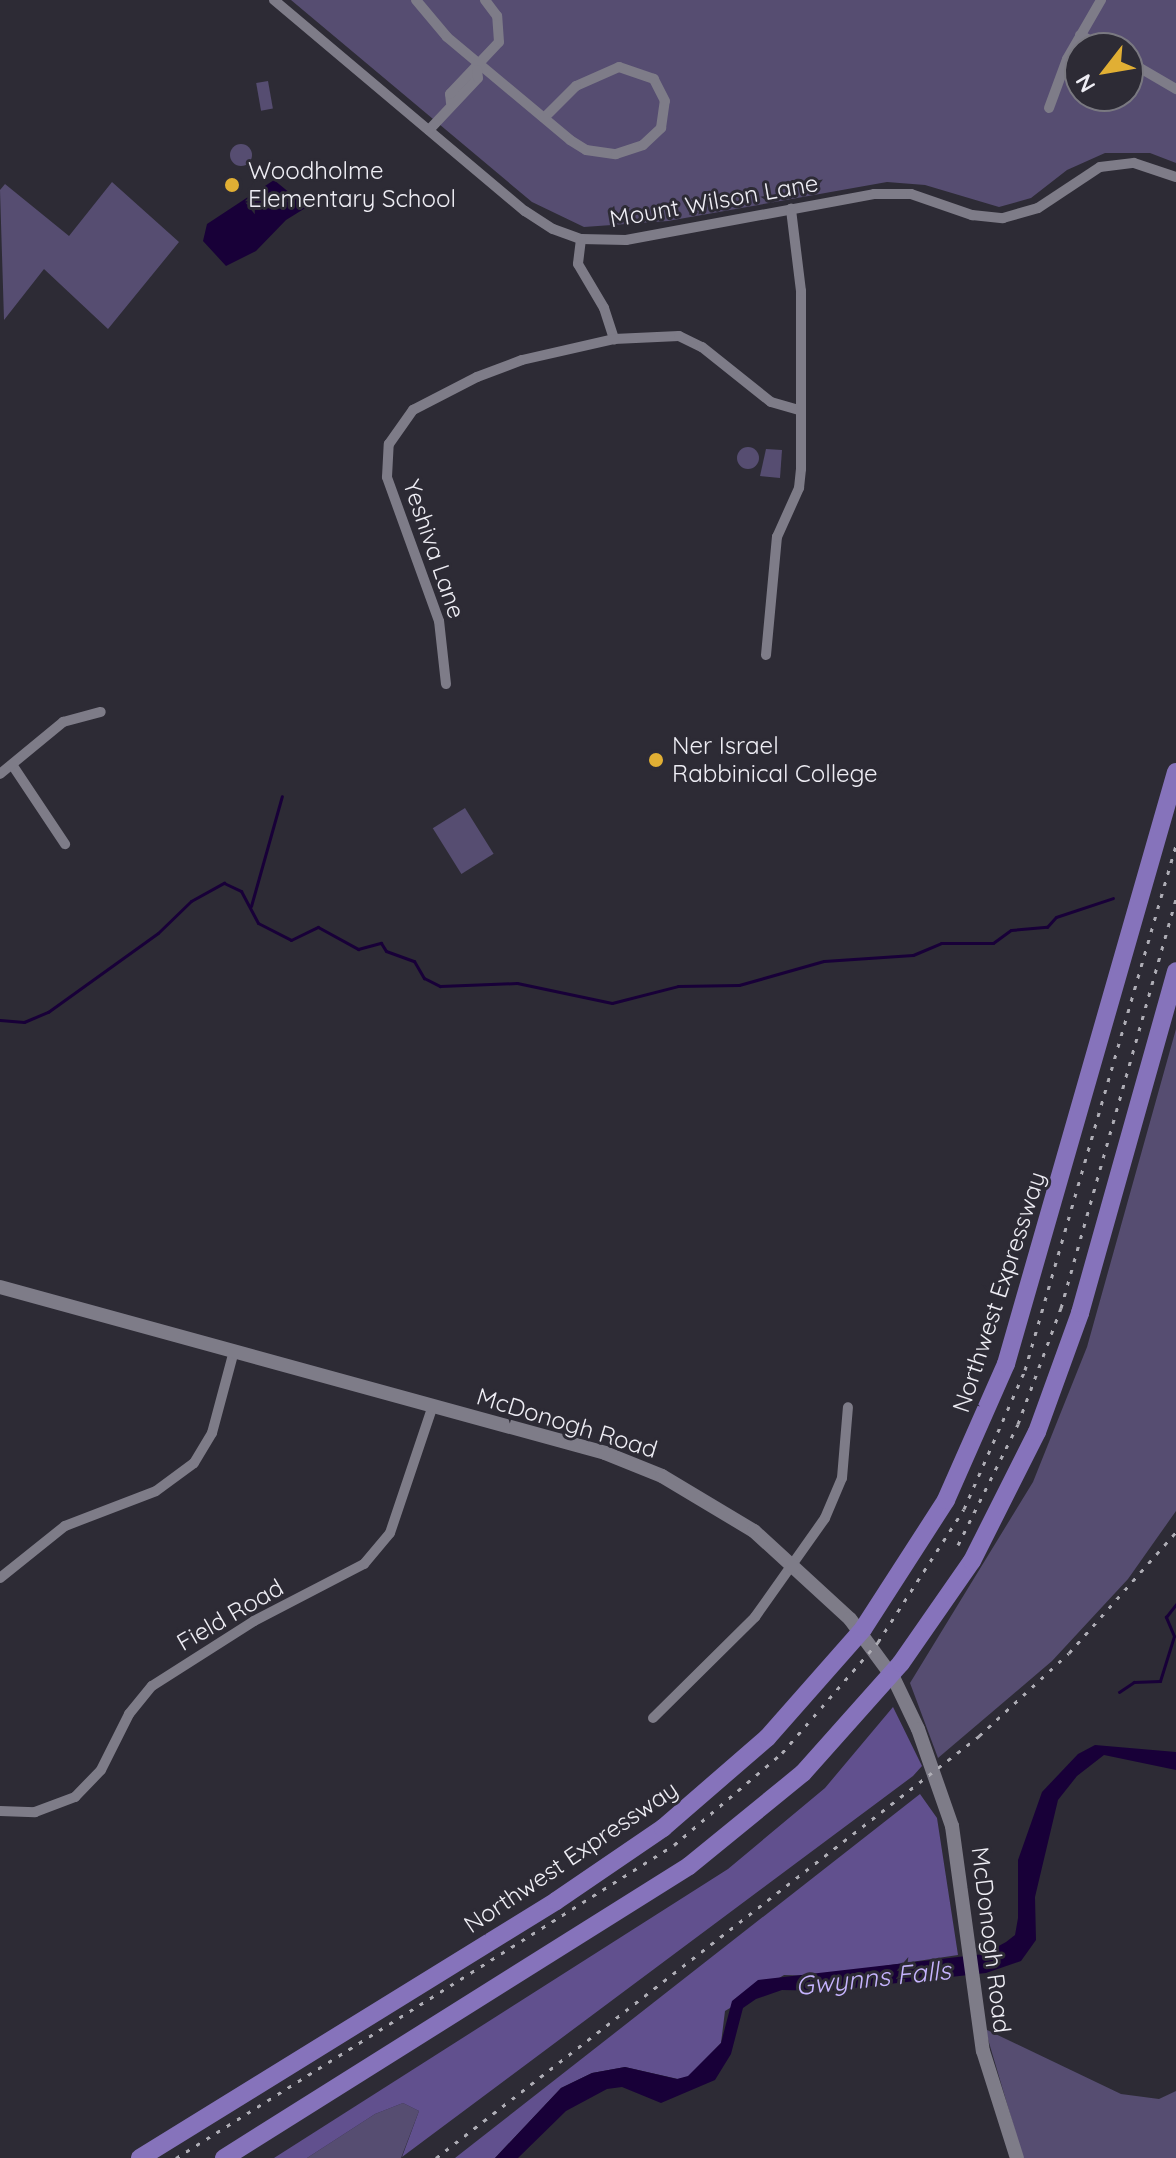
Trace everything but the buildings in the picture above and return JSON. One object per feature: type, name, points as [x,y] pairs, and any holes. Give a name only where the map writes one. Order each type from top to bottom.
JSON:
[{"type":"highway","name":"Northwest Expressway","points":[[140,2158],[556,1901],[663,1828],[767,1738],[863,1629],[946,1500],[1006,1364],[1176,772]]},
{"type":"highway","points":[[224,2158],[689,1866],[803,1773],[891,1677],[972,1561],[1037,1432],[1080,1313],[1176,971]]},
{"type":"main road","name":"McDonogh Road","points":[[0,1287],[566,1441],[662,1476],[754,1531],[831,1598],[864,1635],[908,1705],[928,1755],[957,1846],[975,2000],[995,2099],[1017,2158]]},
{"type":"street","name":"Mount Wilson Lane","points":[[274,0],[539,221],[581,239],[626,240],[791,209],[900,193],[1003,218],[1038,208],[1100,167],[1134,163],[1176,177]]},
{"type":"street","points":[[429,130],[451,103],[450,94],[469,71],[480,67],[496,49],[500,34],[497,16],[485,0]]},
{"type":"street","points":[[1082,32],[1101,0]]},
{"type":"street","points":[[422,2],[480,67],[544,118],[586,150],[623,153],[657,133],[665,101],[654,79],[619,67],[576,86],[544,118]]},
{"type":"street","points":[[1144,70],[1176,89]]},
{"type":"street","points":[[1049,108],[1064,73]]},
{"type":"street","points":[[766,655],[777,537],[799,488],[801,291],[791,209]]},
{"type":"street","points":[[581,239],[578,264],[604,308],[614,339]]},
{"type":"street","name":"Yeshiva Lane","points":[[446,684],[439,621],[387,477],[395,432],[413,410],[499,367],[614,339],[679,336],[702,347],[771,402],[799,410]]},
{"type":"street","points":[[0,774],[63,722],[101,712]]},
{"type":"street","points":[[13,766],[65,844]]},
{"type":"street","points":[[0,1578],[65,1526],[156,1491],[194,1463],[212,1433],[234,1351]]},
{"type":"street","name":"Field Road","points":[[0,1811],[35,1812],[75,1797],[101,1770],[129,1714],[152,1686],[254,1621],[364,1564],[390,1533],[433,1405]]},
{"type":"street","points":[[653,1718],[755,1617],[837,1495],[848,1407]]},
{"type":"shaded area","points":[[291,0],[1176,0],[1176,163],[1150,153],[1105,153],[1067,170],[1031,198],[999,207],[925,185],[887,182],[668,221],[584,227],[532,202]]},
{"type":"shaded area","points":[[268,81],[273,109],[261,111],[256,83]]},
{"type":"shaded area","points":[[237,144],[245,144],[252,155],[245,166],[237,166],[230,159],[230,151]]},
{"type":"shaded area","points":[[112,182],[179,242],[108,329],[44,269],[4,320],[0,190],[5,184],[69,236]]},
{"type":"shaded area","points":[[748,447],[759,458],[748,469],[737,458]]},
{"type":"shaded area","points":[[766,449],[782,450],[780,478],[760,476]]},
{"type":"shaded area","points":[[465,808],[494,854],[461,874],[433,828]]},
{"type":"shaded area","points":[[1176,1029],[1176,1511],[1128,1579],[1052,1661],[938,1758],[910,1683],[1033,1482],[1087,1347]]},
{"type":"shaded area","points":[[893,1707],[922,1766],[913,1776],[402,2157],[419,2111],[403,2103],[375,2114],[307,2158],[274,2158],[728,1869],[825,1788]]},
{"type":"shaded area","points":[[920,1794],[937,1818],[958,1955],[817,1976],[784,1975],[725,2011],[721,2043],[688,2077],[678,2079],[625,2067],[592,2073],[561,2088],[495,2158],[455,2158]]},
{"type":"shaded area","points":[[985,2029],[1121,2094],[1159,2099],[1176,2091],[1176,2158],[1023,2158]]},
{"type":"shaded area","points":[[403,2103],[419,2111],[401,2158],[307,2158],[375,2114]]},
{"type":"water","points":[[274,180],[307,207],[286,220],[256,251],[226,266],[203,241],[207,224]]},
{"type":"water","name":"Gwynns Falls","points":[[1095,1745],[1176,1752],[1176,1770],[1104,1755],[1077,1776],[1058,1800],[1035,1897],[1036,1940],[1021,1961],[986,1973],[827,1991],[782,1990],[756,1999],[743,2008],[731,2054],[715,2080],[661,2103],[622,2087],[607,2089],[566,2111],[518,2158],[495,2158],[561,2088],[592,2073],[625,2067],[677,2079],[688,2076],[721,2043],[732,2001],[758,1980],[984,1954],[1006,1942],[1015,1935],[1018,1918],[1018,1860],[1042,1792],[1078,1754]]},
{"type":"waterway","points":[[251,906],[282,796]]},
{"type":"waterway","points":[[0,1020],[24,1022],[48,1012],[158,933],[191,901],[224,883],[241,891],[258,923],[291,940],[318,927],[358,949],[381,943],[386,951],[414,961],[424,978],[440,986],[517,983],[612,1003],[678,986],[739,985],[824,961],[913,955],[941,943],[993,943],[1011,930],[1047,927],[1056,917],[1113,898]]},
{"type":"waterway","points":[[1119,1692],[1134,1682],[1160,1681],[1174,1636],[1166,1617],[1176,1604]]},
{"type":"railway","points":[[176,2158],[674,1845],[782,1753],[878,1642],[964,1509],[1025,1370],[1176,845]]},
{"type":"railway","points":[[958,1545],[1018,1424],[1061,1308],[1176,898]]},
{"type":"railway","points":[[436,2158],[979,1736],[1069,1653],[1176,1532]]},
{"type":"place","name":"Woodholme Elementary School","points":[[232,185]]},
{"type":"place","name":"Ner Israel Rabbinical College","points":[[656,760]]}]
